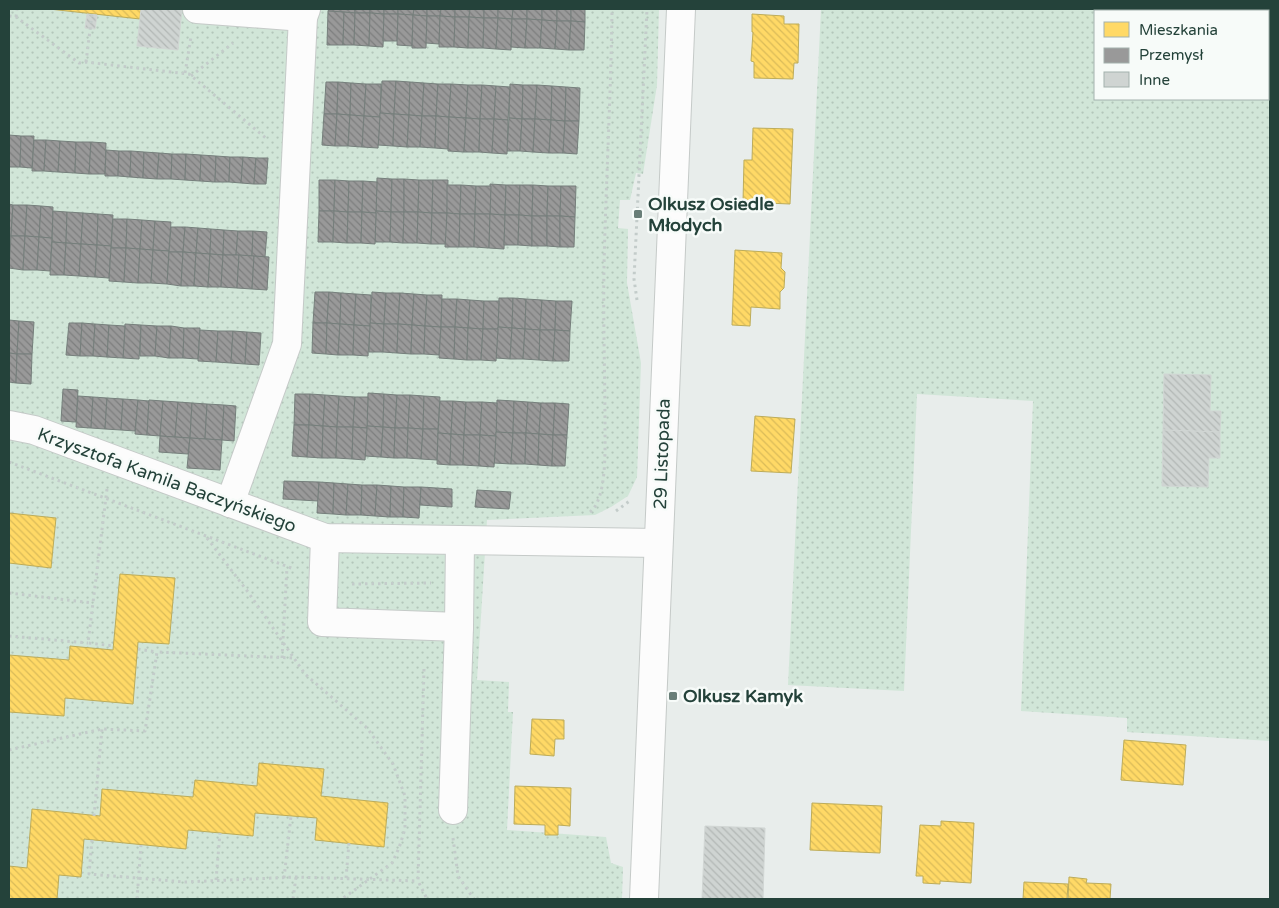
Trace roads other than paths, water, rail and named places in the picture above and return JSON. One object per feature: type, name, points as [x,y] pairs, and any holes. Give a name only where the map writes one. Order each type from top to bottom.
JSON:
[{"type":"street","points":[[197,9],[268,14],[304,13],[287,344],[230,503]]},
{"type":"street","name":"29 Listopada","points":[[644,899],[681,9]]},
{"type":"street","name":"Krzysztofa Kamila Baczyńskiego","points":[[9,425],[34,430],[325,538],[658,543]]},
{"type":"street","points":[[325,538],[322,622],[459,627]]},
{"type":"street","points":[[453,810],[460,541]]},
{"type":"place","name":"Olkusz Osiedle Młodych","points":[[638,214]]},
{"type":"place","name":"Olkusz Kamyk","points":[[673,696]]}]
